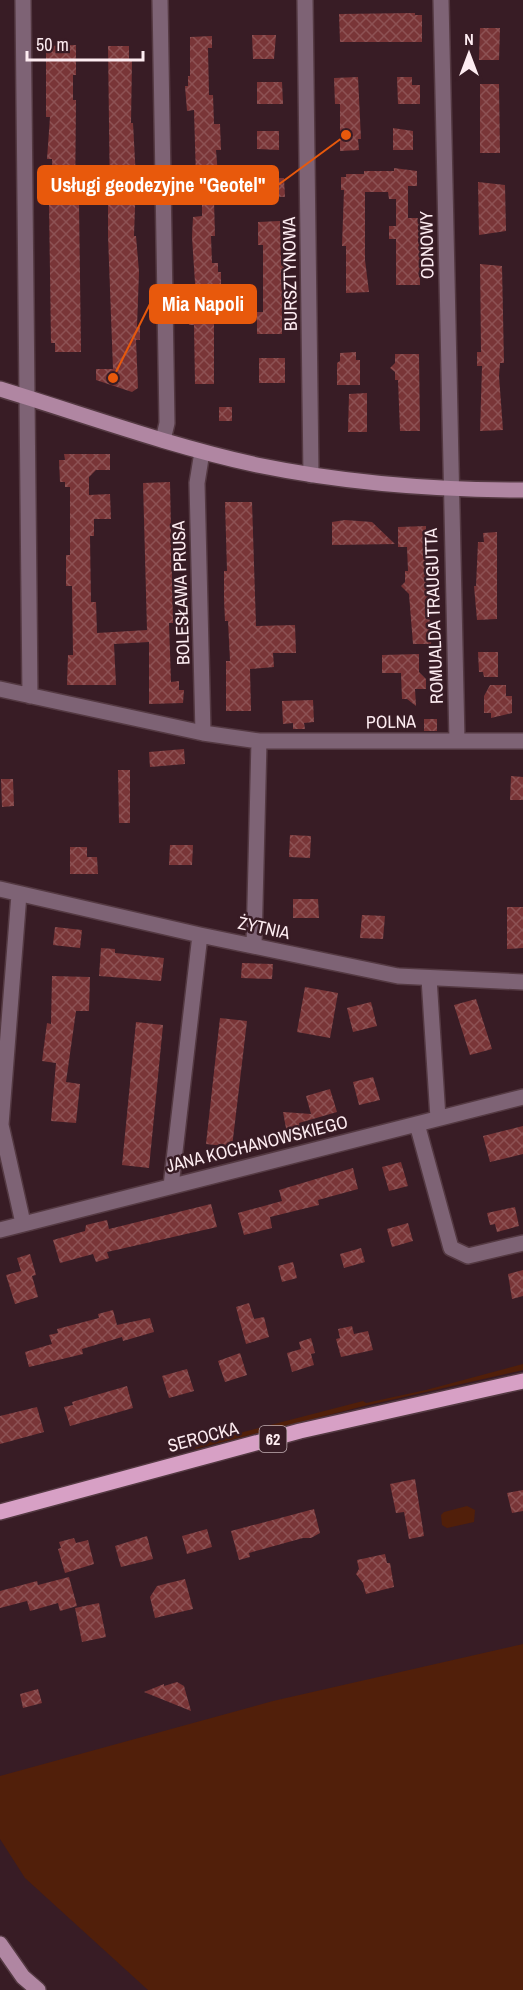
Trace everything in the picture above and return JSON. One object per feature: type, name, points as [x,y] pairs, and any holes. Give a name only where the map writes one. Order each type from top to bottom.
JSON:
[{"type":"main road","name":"SEROCKA","points":[[0,1512],[300,1431],[523,1381]]},
{"type":"street","points":[[23,0],[30,696]]},
{"type":"street","points":[[160,0],[167,423],[163,440]]},
{"type":"street","name":"BURSZTYNOWA","points":[[305,0],[311,475]]},
{"type":"street","name":"ODNOWY","points":[[441,0],[451,490]]},
{"type":"street","points":[[0,389],[202,452],[311,475],[451,490],[523,490]]},
{"type":"street","name":"BOLESŁAWA PRUSA","points":[[202,452],[197,483],[203,733]]},
{"type":"street","name":"ROMUALDA TRAUGUTTA","points":[[451,490],[457,741]]},
{"type":"street","name":"POLNA","points":[[0,689],[203,733],[259,741],[523,741]]},
{"type":"street","points":[[254,945],[259,741]]},
{"type":"street","name":"ŻYTNIA","points":[[0,889],[200,935],[398,976],[523,982]]},
{"type":"street","points":[[19,894],[1,1125],[23,1223]]},
{"type":"street","points":[[171,1186],[200,935]]},
{"type":"street","points":[[429,978],[438,1118]]},
{"type":"street","name":"JANA KOCHANOWSKIEGO","points":[[0,1230],[523,1097]]},
{"type":"street","points":[[417,1124],[451,1248],[468,1256],[523,1243]]},
{"type":"street","points":[[0,1944],[23,1977],[38,1990]]},
{"type":"shaded area","points":[[523,1364],[523,1370],[364,1406],[195,1449],[197,1444],[363,1401],[366,1403],[426,1390]]},
{"type":"shaded area","points":[[467,1506],[475,1510],[474,1522],[447,1528],[442,1525],[441,1515],[444,1512]]},
{"type":"shaded area","points":[[523,1644],[523,1990],[148,1990],[25,1878],[0,1839],[0,1776],[273,1701]]},
{"type":"building","points":[[415,13],[415,15],[422,15],[422,42],[340,42],[339,14]]},
{"type":"building","points":[[480,28],[500,28],[499,60],[479,60]]},
{"type":"building","points":[[252,35],[276,35],[274,59],[253,59]]},
{"type":"building","points":[[212,36],[212,48],[208,48],[209,95],[213,95],[214,124],[220,124],[221,150],[216,150],[220,200],[214,200],[215,236],[211,236],[212,263],[218,263],[218,272],[221,272],[221,295],[216,295],[214,384],[195,384],[194,325],[189,325],[188,313],[197,313],[192,237],[193,217],[202,216],[202,192],[192,193],[192,180],[196,179],[194,110],[187,111],[185,86],[188,86],[188,76],[190,76],[190,37]]},
{"type":"building","points":[[76,45],[73,100],[76,100],[75,203],[79,203],[81,352],[55,352],[55,343],[51,343],[49,203],[54,203],[52,159],[47,159],[50,117],[46,117],[46,46]]},
{"type":"building","points":[[108,46],[129,46],[129,61],[132,61],[131,123],[133,123],[136,179],[134,236],[136,236],[139,272],[137,327],[140,327],[140,340],[136,340],[138,388],[132,392],[96,380],[96,369],[113,369],[108,236],[108,202],[110,202]]},
{"type":"building","points":[[358,77],[361,139],[358,139],[359,150],[340,151],[340,104],[335,104],[334,78]]},
{"type":"building","points":[[397,77],[412,77],[412,85],[420,85],[420,104],[398,104]]},
{"type":"building","points":[[257,82],[282,82],[283,104],[257,104]]},
{"type":"building","points":[[480,84],[499,84],[500,153],[480,153]]},
{"type":"building","points":[[393,128],[413,131],[413,150],[393,150]]},
{"type":"building","points":[[257,131],[279,131],[279,150],[257,149]]},
{"type":"building","points":[[394,168],[417,171],[417,186],[408,186],[408,218],[419,218],[420,285],[396,285],[396,239],[389,239],[389,226],[396,226],[396,199],[389,199],[388,192],[365,192],[365,260],[369,292],[346,293],[346,246],[342,246],[344,190],[341,190],[341,177],[346,177],[346,174],[364,174],[364,171],[394,171]]},
{"type":"building","points":[[277,175],[277,178],[284,178],[285,197],[253,196],[253,178]]},
{"type":"building","points":[[478,182],[505,185],[506,231],[479,235]]},
{"type":"building","points":[[280,221],[281,260],[286,260],[286,289],[282,289],[282,334],[257,334],[257,312],[263,312],[263,245],[258,245],[258,222]]},
{"type":"building","points":[[480,264],[502,266],[504,363],[500,363],[499,376],[503,430],[480,431],[482,366],[477,366],[477,352],[481,352]]},
{"type":"building","points":[[356,352],[356,360],[360,360],[360,385],[337,385],[337,363],[340,361],[340,353]]},
{"type":"building","points":[[395,354],[419,354],[420,431],[400,431],[398,380],[395,380],[395,372],[390,368],[395,363]]},
{"type":"building","points":[[259,358],[285,358],[285,383],[259,383]]},
{"type":"building","points":[[367,393],[367,432],[348,432],[349,394]]},
{"type":"building","points":[[219,407],[232,407],[232,421],[219,421]]},
{"type":"building","points":[[64,454],[110,454],[110,470],[96,470],[89,477],[89,495],[110,494],[111,519],[94,519],[94,536],[90,536],[91,602],[96,602],[97,633],[147,630],[143,483],[170,482],[173,623],[169,623],[171,682],[179,681],[179,690],[184,690],[183,703],[149,704],[149,642],[114,644],[116,685],[67,685],[68,655],[73,655],[72,586],[66,586],[66,555],[70,555],[70,487],[65,487],[65,482],[60,482],[59,460],[65,460]]},
{"type":"building","points":[[225,502],[252,502],[256,626],[295,625],[296,653],[273,653],[274,667],[250,669],[251,711],[226,711],[226,661],[230,661],[228,621],[225,621],[224,599],[224,571],[227,571]]},
{"type":"building","points":[[345,520],[372,522],[395,544],[332,545],[332,522]]},
{"type":"building","points":[[426,526],[426,533],[430,537],[426,541],[427,570],[430,570],[430,578],[434,582],[429,593],[430,627],[433,627],[431,644],[413,644],[409,594],[401,586],[405,582],[405,571],[408,571],[407,547],[398,547],[398,527]]},
{"type":"building","points":[[497,532],[497,619],[477,620],[474,586],[476,586],[478,542],[484,542],[483,533]]},
{"type":"building","points":[[478,652],[498,652],[498,677],[484,677],[483,672],[479,672]]},
{"type":"building","points":[[419,654],[419,672],[426,679],[426,689],[415,689],[416,706],[407,699],[402,699],[401,673],[382,673],[382,655]]},
{"type":"building","points":[[490,685],[506,685],[506,696],[512,696],[512,713],[491,718],[491,713],[484,713],[484,696]]},
{"type":"building","points":[[313,700],[314,722],[304,723],[305,729],[293,729],[293,723],[283,724],[282,701]]},
{"type":"building","points":[[424,719],[437,719],[437,731],[424,731]]},
{"type":"building","points":[[184,749],[185,764],[150,767],[149,752]]},
{"type":"building","points":[[118,770],[130,770],[130,823],[119,823]]},
{"type":"building","points":[[511,776],[523,777],[523,800],[510,800]]},
{"type":"building","points":[[1,779],[13,779],[14,806],[2,807]]},
{"type":"building","points":[[290,835],[311,836],[310,858],[289,857]]},
{"type":"building","points":[[170,845],[193,845],[192,865],[169,865]]},
{"type":"building","points":[[70,847],[87,847],[87,857],[97,857],[98,874],[70,874]]},
{"type":"building","points":[[293,899],[318,899],[319,918],[293,918]]},
{"type":"building","points":[[507,907],[523,907],[523,948],[507,949]]},
{"type":"building","points":[[362,915],[385,916],[383,939],[360,938]]},
{"type":"building","points":[[55,927],[82,930],[80,948],[53,945]]},
{"type":"building","points":[[101,948],[115,949],[115,953],[164,958],[161,981],[99,976]]},
{"type":"building","points":[[242,963],[273,964],[272,979],[241,978]]},
{"type":"building","points":[[52,976],[90,977],[89,1011],[76,1011],[66,1082],[80,1084],[76,1123],[51,1121],[56,1063],[42,1061],[47,1023],[51,1024]]},
{"type":"building","points":[[305,987],[338,993],[330,1038],[297,1032]]},
{"type":"building","points":[[476,999],[492,1049],[470,1055],[454,1005]]},
{"type":"building","points":[[371,1002],[377,1026],[353,1032],[347,1008]]},
{"type":"building","points":[[220,1018],[247,1021],[232,1147],[206,1144]]},
{"type":"building","points":[[136,1022],[163,1025],[149,1168],[122,1165]]},
{"type":"building","points":[[373,1077],[380,1100],[359,1105],[353,1082]]},
{"type":"building","points":[[330,1089],[337,1112],[299,1123],[302,1136],[288,1139],[283,1112],[311,1114],[306,1096]]},
{"type":"building","points":[[523,1126],[523,1154],[490,1162],[483,1136]]},
{"type":"building","points":[[401,1162],[408,1186],[389,1191],[382,1167]]},
{"type":"building","points":[[353,1168],[358,1189],[318,1200],[319,1205],[270,1217],[272,1228],[244,1235],[238,1213],[282,1201],[279,1190]]},
{"type":"building","points":[[211,1204],[217,1227],[107,1252],[109,1258],[96,1262],[93,1254],[60,1263],[53,1240],[85,1231],[86,1225],[107,1220],[109,1229]]},
{"type":"building","points":[[515,1207],[519,1226],[497,1232],[495,1224],[490,1225],[487,1213]]},
{"type":"building","points":[[408,1223],[413,1241],[392,1247],[387,1229]]},
{"type":"building","points":[[361,1248],[365,1262],[344,1268],[340,1254]]},
{"type":"building","points":[[30,1254],[36,1275],[32,1276],[38,1297],[15,1304],[6,1275],[21,1271],[17,1258]]},
{"type":"building","points":[[293,1262],[297,1278],[282,1282],[278,1266]]},
{"type":"building","points":[[523,1270],[523,1296],[512,1299],[508,1274]]},
{"type":"building","points":[[249,1303],[254,1319],[264,1317],[269,1337],[246,1344],[236,1307]]},
{"type":"building","points":[[113,1310],[117,1325],[150,1318],[154,1332],[123,1341],[122,1337],[82,1349],[83,1354],[29,1367],[25,1352],[52,1344],[49,1335],[58,1333],[57,1329],[99,1318],[98,1314]]},
{"type":"building","points":[[352,1326],[354,1334],[368,1331],[373,1350],[341,1357],[336,1339],[340,1338],[338,1329]]},
{"type":"building","points":[[311,1338],[315,1353],[311,1354],[314,1365],[292,1372],[287,1353],[301,1349],[299,1342]]},
{"type":"building","points":[[240,1353],[247,1375],[225,1382],[218,1361]]},
{"type":"building","points":[[187,1369],[194,1391],[169,1398],[162,1376]]},
{"type":"building","points":[[127,1386],[133,1408],[70,1426],[64,1407],[73,1405],[72,1402]]},
{"type":"building","points":[[37,1407],[44,1432],[0,1444],[0,1416]]},
{"type":"building","points":[[415,1479],[424,1536],[409,1539],[404,1512],[396,1513],[390,1484]]},
{"type":"building","points":[[523,1490],[523,1511],[512,1513],[507,1493]]},
{"type":"building","points":[[314,1509],[320,1533],[311,1538],[303,1538],[249,1553],[250,1557],[239,1560],[231,1531]]},
{"type":"building","points":[[207,1529],[212,1547],[187,1554],[182,1536]]},
{"type":"building","points":[[147,1536],[153,1559],[121,1567],[115,1546]]},
{"type":"building","points":[[74,1538],[76,1543],[88,1540],[94,1564],[65,1573],[58,1549],[61,1548],[59,1542]]},
{"type":"building","points":[[385,1554],[387,1563],[390,1563],[394,1587],[366,1594],[363,1583],[356,1574],[359,1569],[357,1560]]},
{"type":"building","points":[[69,1577],[77,1606],[60,1611],[58,1603],[30,1611],[27,1601],[0,1608],[0,1591],[37,1581],[38,1585]]},
{"type":"building","points":[[185,1579],[193,1609],[155,1618],[150,1597],[157,1586]]},
{"type":"building","points":[[99,1603],[106,1637],[82,1642],[75,1608]]},
{"type":"building","points":[[177,1682],[184,1686],[191,1711],[144,1692],[164,1684],[164,1686]]},
{"type":"building","points":[[38,1689],[42,1703],[23,1708],[20,1694]]},
{"type":"place","name":"Usługi geodezyjne \"Geotel\"","points":[[346,135]]},
{"type":"place","name":"Mia Napoli","points":[[113,378]]}]
